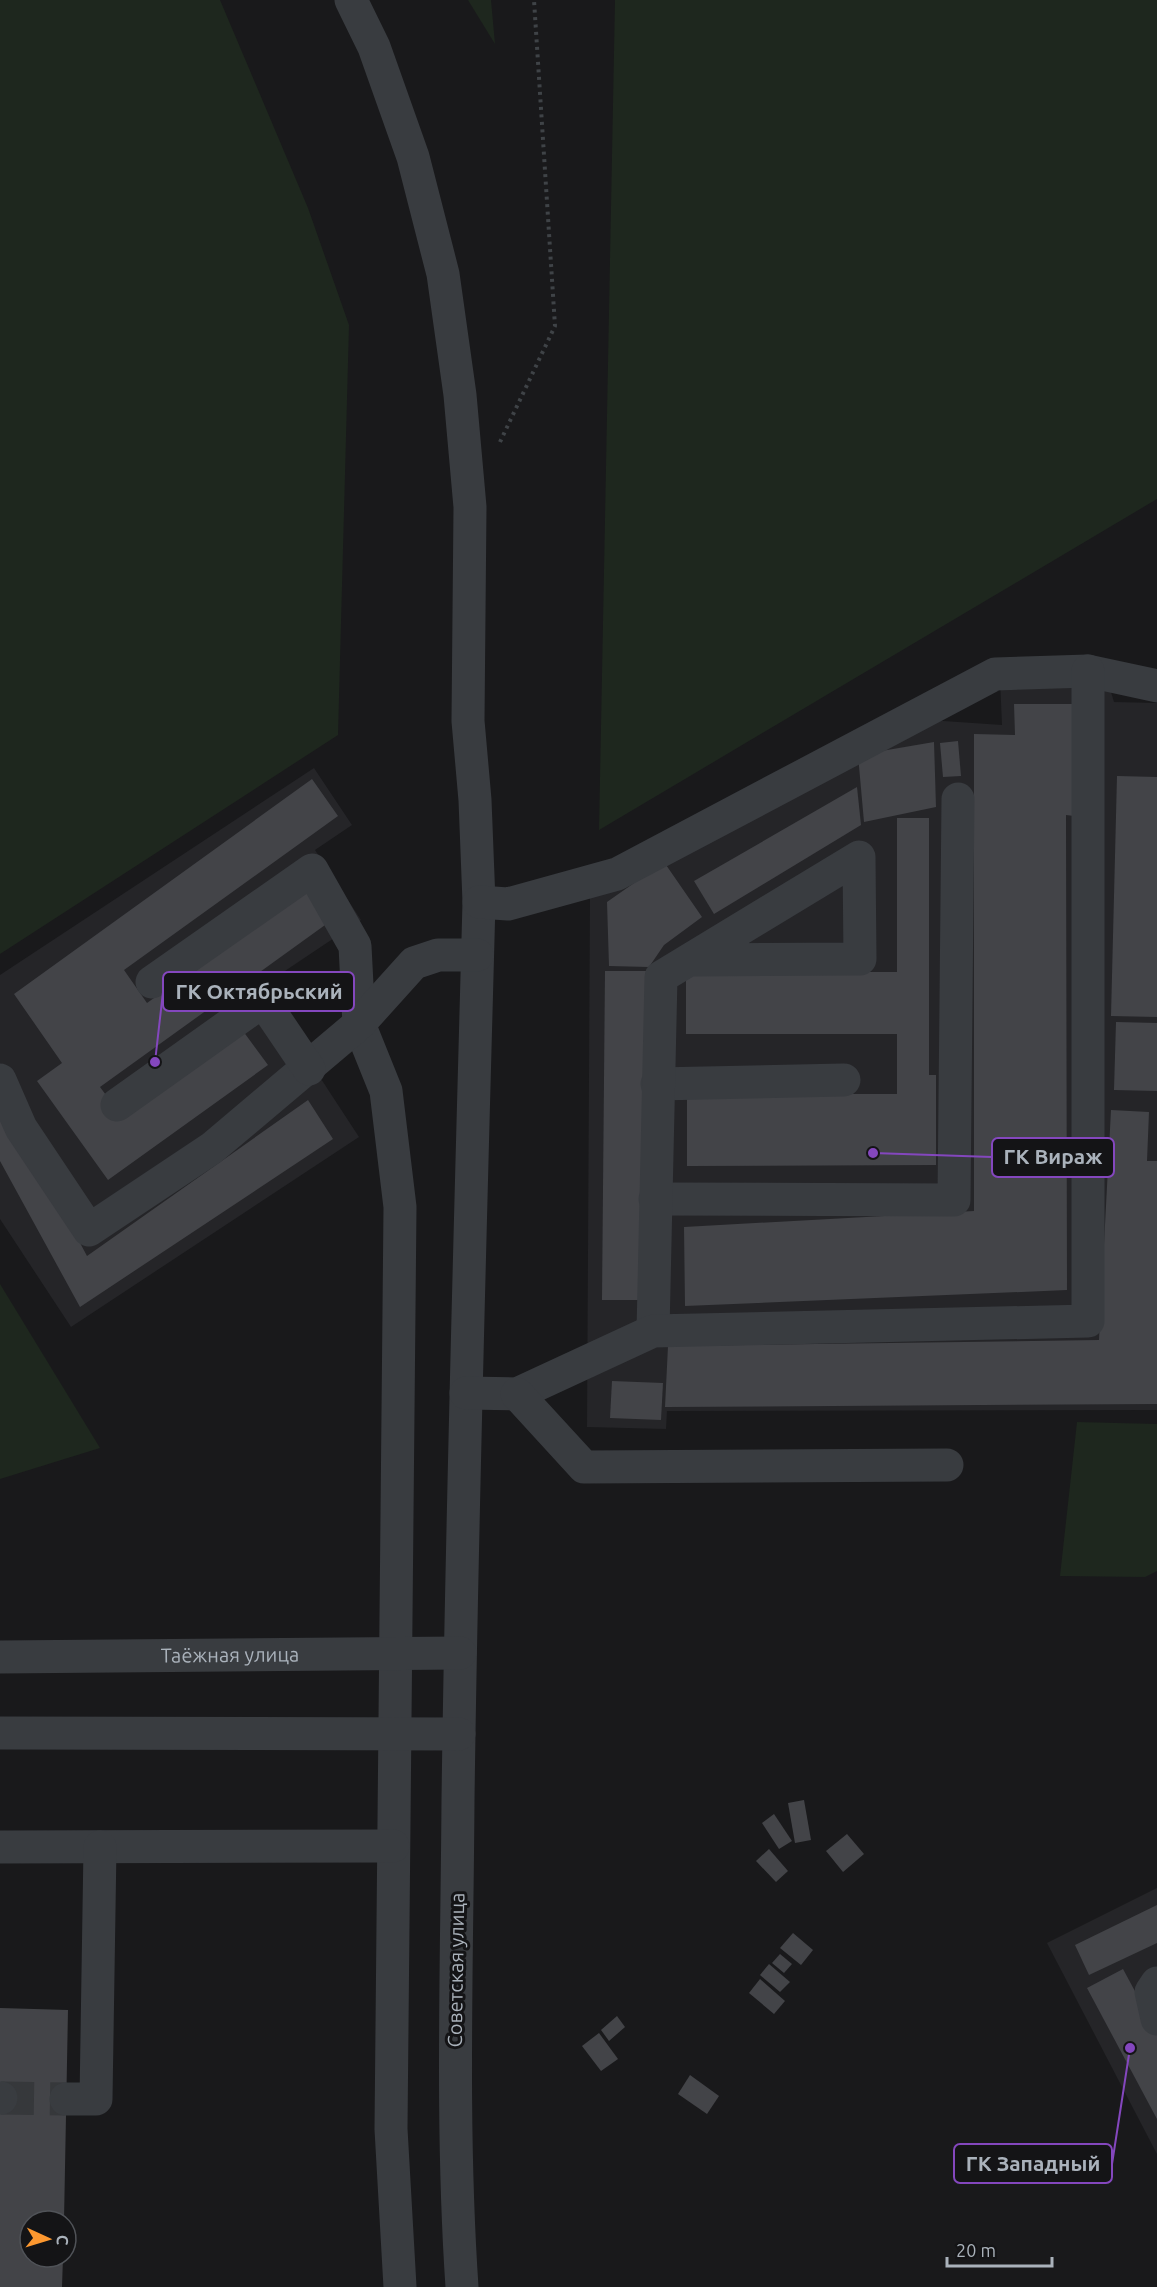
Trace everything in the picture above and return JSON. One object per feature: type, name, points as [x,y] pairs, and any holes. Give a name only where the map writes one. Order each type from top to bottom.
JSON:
[{"type":"street","name":"Советская улица","points":[[351,0],[374,47],[413,158],[443,274],[456,362],[470,507],[468,721],[475,800],[479,902],[459,1653],[455,2112],[456,2201],[462,2287]]},
{"type":"street","points":[[479,902],[508,904],[617,874],[995,674],[1088,671],[1157,686]]},
{"type":"street","points":[[466,1393],[517,1394],[653,1331],[1088,1321],[1088,671]]},
{"type":"street","points":[[655,1199],[954,1200],[958,799]]},
{"type":"street","points":[[653,1331],[661,977],[693,960],[860,857],[860,959],[693,960]]},
{"type":"street","points":[[152,982],[312,870],[356,946],[359,1024],[386,1091],[400,1207],[401,1341],[395,1653],[391,2129],[400,2287]]},
{"type":"street","points":[[0,1080],[21,1128],[89,1230],[212,1148],[309,1069],[359,1024],[414,963],[438,955],[477,955]]},
{"type":"street","points":[[117,1105],[263,1001],[309,1069]]},
{"type":"street","points":[[657,1084],[844,1080]]},
{"type":"street","points":[[517,1394],[584,1467],[947,1466]]},
{"type":"street","name":"Таёжная улица","points":[[0,1657],[459,1653]]},
{"type":"street","points":[[0,1733],[459,1734]]},
{"type":"street","points":[[0,1847],[393,1846]]},
{"type":"street","points":[[66,2099],[96,2099],[100,1847]]},
{"type":"street","points":[[1157,1983],[1151,1992],[1157,2019]]},
{"type":"path","points":[[500,443],[555,326],[534,0]]},
{"type":"shaded area","points":[[0,0],[220,0],[308,208],[349,325],[338,735],[0,954]]},
{"type":"shaded area","points":[[468,0],[491,0],[495,44]]},
{"type":"shaded area","points":[[615,0],[1157,0],[1157,499],[599,830]]},
{"type":"shaded area","points":[[1000,679],[1108,682],[1114,702],[1157,703],[1157,1410],[667,1411],[666,1429],[587,1427],[590,898],[929,720],[1002,725]]},
{"type":"shaded area","points":[[314,768],[352,825],[315,850],[361,920],[261,987],[359,1137],[71,1327],[0,1219],[0,975]]},
{"type":"shaded area","points":[[0,1284],[100,1448],[0,1479]]},
{"type":"shaded area","points":[[1077,1422],[1157,1424],[1157,1571],[1145,1577],[1060,1576]]},
{"type":"shaded area","points":[[1157,1888],[1157,2154],[1047,1943]]},
{"type":"building","points":[[1014,704],[1074,704],[1074,816],[1066,815],[1067,1290],[685,1306],[684,1227],[974,1211],[974,734],[1015,735]]},
{"type":"building","points":[[958,741],[961,776],[943,777],[940,743]]},
{"type":"building","points":[[934,742],[936,807],[864,822],[858,755]]},
{"type":"building","points":[[1117,776],[1157,777],[1157,1017],[1111,1016]]},
{"type":"building","points":[[312,779],[338,816],[124,970],[147,1003],[308,887],[332,920],[100,1087],[123,1118],[243,1031],[268,1065],[108,1180],[37,1081],[62,1063],[14,994]]},
{"type":"building","points":[[857,787],[861,825],[714,914],[694,881]]},
{"type":"building","points":[[897,818],[929,818],[929,1075],[936,1075],[936,1165],[687,1166],[687,1094],[897,1094],[897,1034],[686,1034],[686,972],[897,972]]},
{"type":"building","points":[[664,862],[702,917],[664,945],[649,967],[609,966],[607,902]]},
{"type":"building","points":[[605,971],[646,971],[644,1300],[602,1300]]},
{"type":"building","points":[[1116,1022],[1157,1023],[1157,1091],[1114,1090]]},
{"type":"building","points":[[0,1093],[87,1256],[308,1100],[333,1139],[80,1307],[0,1161]]},
{"type":"building","points":[[1111,1110],[1149,1112],[1147,1161],[1157,1161],[1157,1404],[665,1407],[668,1346],[1099,1340]]},
{"type":"building","points":[[612,1381],[663,1383],[661,1420],[610,1418]]},
{"type":"building","points":[[804,1800],[811,1840],[795,1843],[788,1803]]},
{"type":"building","points":[[774,1814],[792,1841],[779,1849],[762,1823]]},
{"type":"building","points":[[847,1834],[864,1854],[843,1872],[826,1851]]},
{"type":"building","points":[[769,1849],[788,1871],[776,1882],[756,1861]]},
{"type":"building","points":[[1157,1905],[1157,1943],[1089,1975],[1075,1945]]},
{"type":"building","points":[[793,1933],[813,1950],[801,1965],[780,1948]]},
{"type":"building","points":[[780,1954],[792,1964],[784,1973],[772,1963]]},
{"type":"building","points":[[769,1964],[790,1982],[780,1992],[760,1975]]},
{"type":"building","points":[[1123,1969],[1157,2032],[1157,2119],[1087,1988]]},
{"type":"building","points":[[760,1979],[785,2001],[774,2014],[749,1993]]},
{"type":"building","points":[[0,2008],[68,2010],[64,2209],[18,2209],[18,2269],[63,2269],[62,2287],[0,2287]]},
{"type":"building","points":[[617,2016],[625,2027],[609,2041],[601,2030]]},
{"type":"building","points":[[599,2033],[618,2059],[601,2071],[582,2046]]},
{"type":"building","points":[[690,2075],[719,2096],[707,2114],[678,2094]]},
{"type":"tunnel","points":[[1,2098],[66,2099]]},
{"type":"place","name":"ГК Октябрьский","points":[[155,1062]]},
{"type":"place","name":"ГК Вираж","points":[[873,1153]]},
{"type":"place","name":"ГК Западный","points":[[1130,2048]]}]
